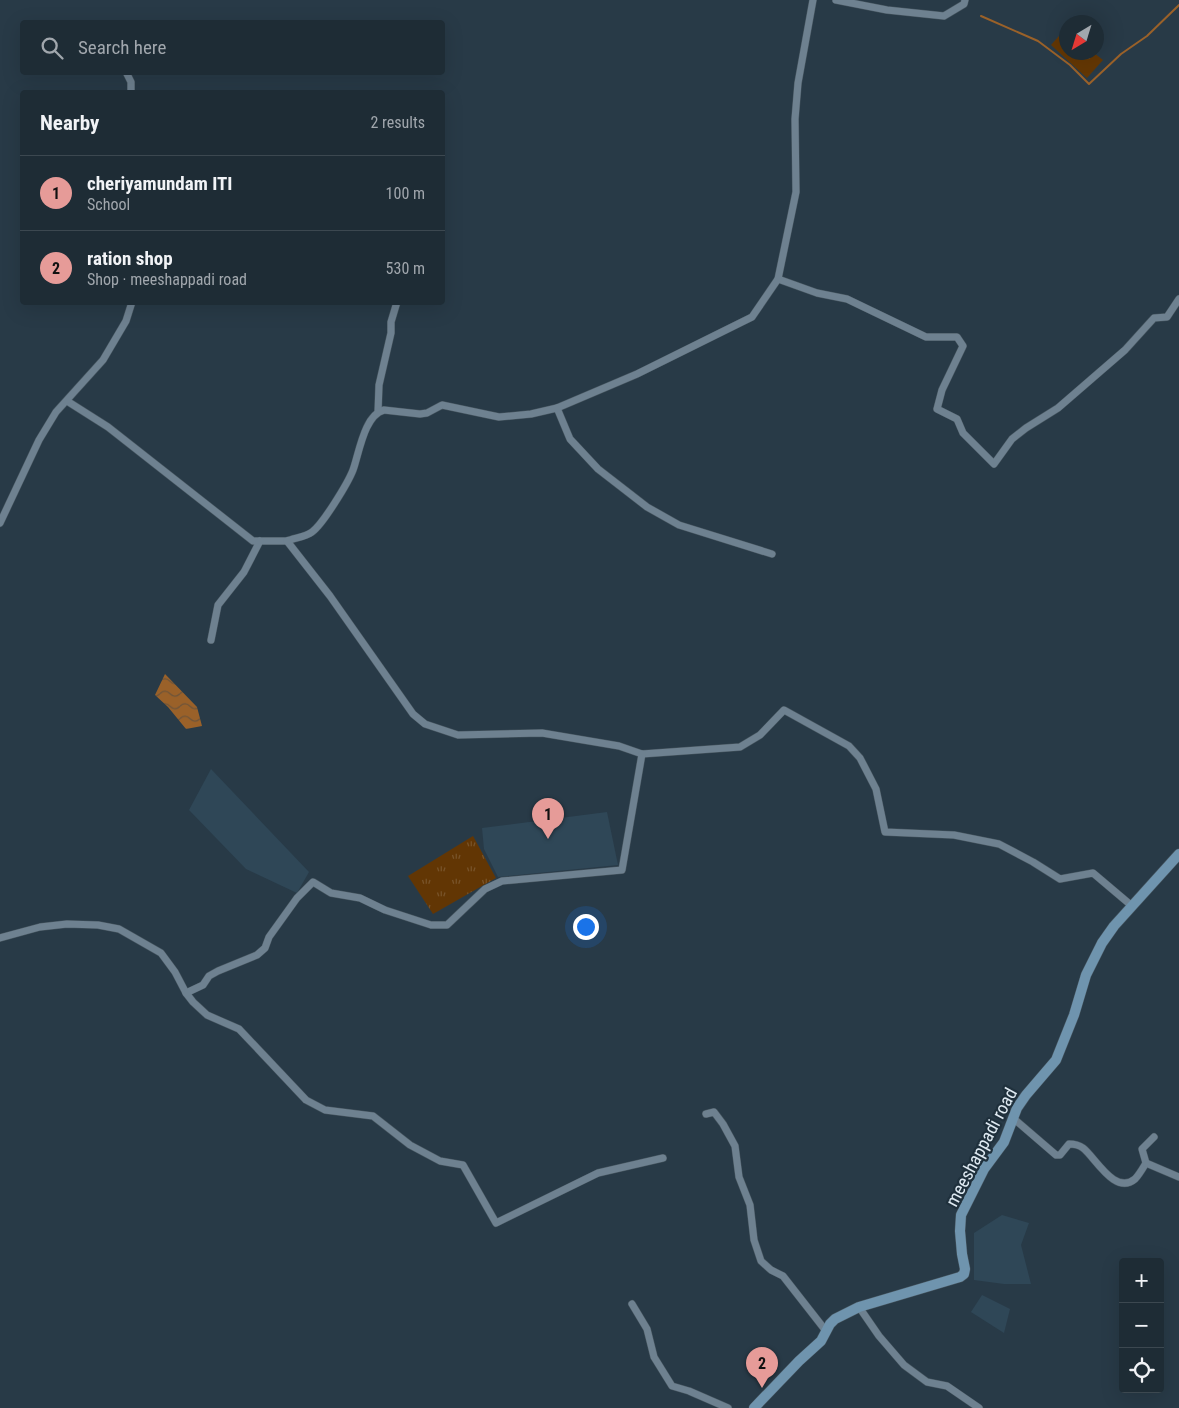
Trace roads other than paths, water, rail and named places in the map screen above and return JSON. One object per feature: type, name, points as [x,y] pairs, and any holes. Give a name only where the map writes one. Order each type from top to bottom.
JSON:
[{"type":"street","points":[[67,401],[108,427],[253,542],[287,541],[312,532],[326,516],[353,472],[370,420],[378,412],[384,410],[427,413],[442,405],[499,417],[531,414],[556,408],[637,374],[752,317],[778,279],[796,192],[798,83],[814,0]]},
{"type":"street","points":[[836,0],[887,10],[944,16],[964,4],[965,0]]},
{"type":"street","points":[[128,75],[131,82],[131,90]]},
{"type":"street","points":[[778,279],[817,294],[847,299],[926,337],[958,337],[963,346],[942,390],[937,409],[957,419],[964,433],[994,464],[1012,438],[1058,408],[1125,350],[1154,318],[1168,317],[1179,299]]},
{"type":"street","points":[[0,523],[39,440],[56,412],[103,360],[126,321],[131,305]]},
{"type":"street","points":[[378,412],[379,385],[396,305]]},
{"type":"street","points":[[556,408],[570,439],[598,469],[647,507],[679,525],[772,554]]},
{"type":"street","points":[[212,640],[218,605],[244,572],[260,541]]},
{"type":"street","points":[[287,541],[330,596],[413,714],[425,724],[458,735],[542,733],[619,746],[642,754],[740,747],[760,735],[784,710],[849,746],[860,758],[876,789],[885,832],[954,835],[999,844],[1060,879],[1093,874],[1132,906]]},
{"type":"street","points":[[186,993],[202,985],[209,976],[218,971],[257,955],[265,948],[269,937],[297,898],[313,882],[331,893],[360,898],[385,910],[431,925],[441,926],[446,925],[485,889],[502,881],[622,870],[642,754]]},
{"type":"street","name":"meeshappadi road","points":[[754,1408],[821,1341],[830,1324],[835,1319],[859,1307],[960,1278],[964,1274],[960,1231],[961,1215],[984,1169],[1004,1142],[1017,1108],[1056,1060],[1074,1015],[1086,974],[1102,943],[1132,906],[1179,854]]},
{"type":"street","points":[[0,938],[40,927],[67,924],[98,924],[119,929],[161,953],[193,1002],[207,1015],[239,1028],[306,1100],[325,1110],[373,1116],[410,1145],[440,1161],[462,1165],[496,1223],[598,1172],[664,1158]]},
{"type":"street","points":[[706,1114],[714,1112],[723,1124],[734,1146],[739,1177],[750,1205],[754,1240],[761,1261],[771,1270],[783,1276],[826,1331]]},
{"type":"street","points":[[1013,1118],[1056,1155],[1060,1155],[1069,1144],[1083,1148],[1109,1178],[1124,1182],[1134,1180],[1146,1163]]},
{"type":"street","points":[[1146,1163],[1142,1149],[1154,1137]]},
{"type":"street","points":[[1146,1163],[1179,1177]]},
{"type":"street","points":[[632,1304],[647,1329],[654,1357],[672,1386],[689,1391],[728,1408]]},
{"type":"street","points":[[859,1307],[879,1336],[904,1365],[927,1382],[947,1386],[979,1408]]},
{"type":"water","points":[[165,674],[197,707],[202,726],[186,729],[168,707],[155,695]]},
{"type":"waterway","points":[[981,16],[1038,41],[1070,65],[1089,84],[1121,54],[1147,36],[1179,5]]},
{"type":"place","name":"cheriyamundam ITI","points":[[548,839]]},
{"type":"place","name":"ration shop","points":[[762,1388]]}]
